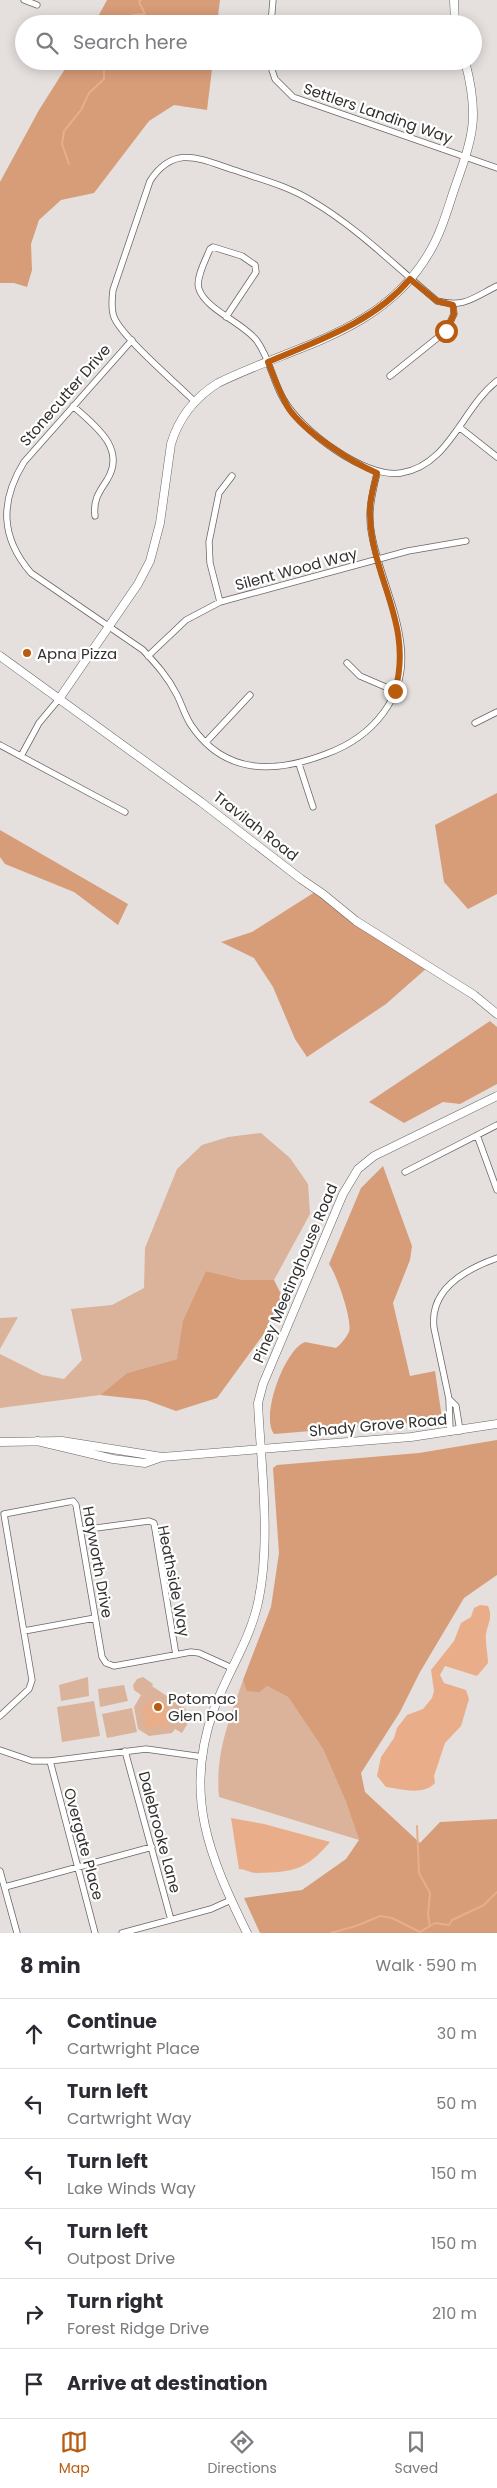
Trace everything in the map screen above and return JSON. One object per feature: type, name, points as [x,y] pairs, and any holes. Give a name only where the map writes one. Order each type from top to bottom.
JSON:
[{"type":"main road","points":[[454,0],[455,15]]},
{"type":"main road","points":[[59,699],[138,584],[150,561],[160,523],[170,444],[180,420],[194,401],[218,383],[365,319],[388,303],[410,279],[430,252],[440,232],[473,129],[474,106],[467,70]]},
{"type":"main road","name":"Travilah Road","points":[[0,656],[201,802],[356,921],[474,995],[497,1014]]},
{"type":"main road","name":"Piney Meetinghouse Road","points":[[247,1933],[210,1850],[202,1814],[200,1784],[207,1733],[215,1708],[252,1623],[264,1568],[258,1403],[263,1384],[349,1181],[364,1163],[379,1153],[497,1096]]},
{"type":"main road","name":"Shady Grove Road","points":[[260,1448],[382,1440],[460,1431],[497,1424]]},
{"type":"main road","points":[[0,1442],[37,1441],[113,1459],[145,1463],[162,1457],[260,1448]]},
{"type":"street","points":[[24,0],[37,5]]},
{"type":"street","points":[[272,15],[273,0]]},
{"type":"street","name":"Settlers Landing Way","points":[[272,70],[274,79],[293,97],[497,168]]},
{"type":"street","points":[[194,401],[123,331],[114,316],[113,290],[150,181],[158,169],[177,158],[194,157],[280,186],[311,200],[347,224],[437,301],[453,305],[463,303],[497,286]]},
{"type":"street","points":[[226,317],[256,272],[255,265],[242,256],[213,247],[210,249],[197,286],[200,292],[226,317],[247,330],[258,342],[283,399],[302,423],[355,464],[377,473],[401,473],[423,466],[437,455],[497,381]]},
{"type":"street","points":[[390,376],[446,331],[454,314],[453,305]]},
{"type":"street","name":"Stonecutter Drive","points":[[132,340],[12,478],[4,506],[3,535],[19,560],[31,573],[148,656],[168,678],[191,725],[206,742],[231,759],[252,766],[281,768],[299,764],[338,750],[363,736],[380,719],[395,691],[401,670],[401,647],[372,536],[370,513],[377,473]]},
{"type":"street","points":[[73,406],[104,433],[109,441],[113,456],[111,474],[96,498],[95,516]]},
{"type":"street","points":[[459,427],[497,457]]},
{"type":"street","points":[[220,602],[210,563],[209,542],[219,493],[232,476]]},
{"type":"street","name":"Silent Wood Way","points":[[148,656],[186,620],[220,602],[408,551],[466,541]]},
{"type":"street","points":[[348,663],[360,676],[395,691]]},
{"type":"street","points":[[206,742],[250,695]]},
{"type":"street","points":[[22,756],[39,723],[59,699]]},
{"type":"street","points":[[475,723],[497,712]]},
{"type":"street","points":[[0,745],[125,812]]},
{"type":"street","points":[[299,764],[313,807]]},
{"type":"street","points":[[406,1172],[497,1125]]},
{"type":"street","points":[[477,1135],[497,1190]]},
{"type":"street","points":[[450,1432],[449,1399],[434,1328],[436,1311],[449,1283],[482,1264],[497,1258]]},
{"type":"street","points":[[449,1399],[456,1406],[460,1431]]},
{"type":"street","name":"Hayworth Drive","points":[[0,1716],[31,1686],[24,1631],[4,1514],[74,1502],[81,1530],[102,1657],[106,1663],[114,1666],[191,1652],[199,1653],[232,1668]]},
{"type":"street","name":"Heathside Way","points":[[81,1530],[149,1520],[154,1523],[176,1655]]},
{"type":"street","points":[[24,1631],[95,1618]]},
{"type":"street","points":[[0,1750],[32,1761],[50,1761],[146,1749],[203,1757]]},
{"type":"street","name":"Dalebrooke Lane","points":[[125,1751],[171,1920]]},
{"type":"street","name":"Overgate Place","points":[[50,1761],[95,1933]]},
{"type":"street","points":[[5,1887],[152,1848]]},
{"type":"street","points":[[0,1871],[17,1933]]},
{"type":"street","points":[[122,1933],[211,1909],[231,1900]]},
{"type":"shaded area","points":[[107,0],[220,0],[218,15],[99,15]]},
{"type":"shaded area","points":[[64,70],[212,70],[207,110],[174,105],[149,121],[94,193],[61,200],[39,220],[31,244],[32,270],[27,287],[14,283],[0,283],[0,182],[39,110]]},
{"type":"shaded area","points":[[497,793],[497,894],[468,909],[444,882],[435,825]]},
{"type":"shaded area","points":[[0,830],[128,904],[118,925],[74,892],[5,864],[0,857]]},
{"type":"shaded area","points":[[318,890],[428,967],[386,1004],[307,1057],[295,1039],[273,987],[254,958],[221,942],[252,932]]},
{"type":"shaded area","points":[[490,1021],[497,1027],[497,1084],[460,1104],[443,1102],[404,1123],[369,1102]]},
{"type":"shaded area","points":[[261,1133],[290,1158],[308,1184],[310,1214],[274,1280],[243,1280],[206,1271],[177,1359],[127,1373],[100,1395],[0,1408],[0,1354],[42,1375],[64,1379],[82,1360],[71,1309],[112,1305],[144,1288],[145,1248],[177,1169],[202,1145],[228,1137]]},
{"type":"shaded area","points":[[383,1166],[412,1246],[410,1260],[393,1303],[410,1376],[435,1371],[442,1418],[435,1421],[274,1434],[270,1425],[272,1399],[283,1369],[297,1347],[305,1342],[336,1348],[349,1332],[349,1318],[343,1297],[329,1264],[361,1188]]},
{"type":"shaded area","points":[[206,1271],[243,1280],[274,1280],[282,1296],[263,1335],[217,1398],[176,1411],[146,1400],[100,1395],[127,1373],[177,1359],[183,1321]]},
{"type":"shaded area","points":[[18,1317],[0,1349],[0,1318]]},
{"type":"shaded area","points":[[497,1440],[497,1575],[464,1598],[420,1672],[400,1712],[361,1773],[365,1792],[420,1843],[440,1822],[497,1819],[497,1933],[260,1933],[244,1898],[302,1890],[346,1859],[359,1840],[346,1802],[323,1749],[288,1697],[267,1686],[259,1692],[247,1691],[243,1680],[271,1607],[279,1553],[273,1468],[277,1465],[419,1453]]},
{"type":"shaded area","points":[[480,1605],[488,1606],[490,1613],[486,1634],[488,1663],[477,1676],[445,1666],[440,1675],[444,1683],[466,1690],[469,1699],[461,1726],[445,1743],[434,1776],[435,1783],[418,1791],[386,1787],[377,1776],[381,1757],[394,1738],[397,1728],[407,1715],[423,1709],[432,1698],[434,1691],[431,1670],[454,1641],[461,1623],[471,1617],[474,1608]]},
{"type":"shaded area","points":[[88,1677],[89,1696],[61,1701],[59,1685]]},
{"type":"shaded area","name":"Potomac Glen Pool","points":[[143,1677],[153,1684],[152,1686],[186,1709],[185,1714],[191,1718],[182,1733],[175,1729],[172,1733],[149,1736],[138,1729],[134,1707],[141,1695],[134,1690],[133,1685],[137,1679]]},
{"type":"shaded area","points":[[243,1680],[248,1691],[267,1686],[288,1697],[323,1749],[346,1802],[359,1840],[219,1797],[218,1781],[221,1751],[228,1723]]},
{"type":"shaded area","points":[[124,1685],[128,1701],[100,1707],[98,1689]]},
{"type":"shaded area","points":[[150,1699],[156,1704],[159,1700],[168,1707],[166,1711],[172,1716],[163,1729],[158,1724],[155,1728],[150,1729],[144,1725],[146,1717],[141,1712]]},
{"type":"shaded area","points":[[94,1701],[100,1736],[62,1742],[57,1707]]},
{"type":"shaded area","points":[[132,1708],[137,1732],[107,1738],[102,1714]]},
{"type":"shaded area","points":[[231,1818],[264,1824],[330,1842],[314,1859],[298,1868],[281,1872],[257,1873],[243,1870],[239,1869]]},
{"type":"waterway","points":[[133,15],[145,14],[139,2],[141,0]]},
{"type":"waterway","points":[[69,164],[62,144],[64,131],[81,110],[89,93],[104,79],[104,70]]},
{"type":"waterway","points":[[417,1826],[419,1873],[430,1893],[428,1915],[430,1926]]},
{"type":"waterway","points":[[331,1933],[356,1926],[380,1916],[392,1918],[420,1932],[435,1923],[449,1925],[452,1920],[484,1905],[497,1892]]},
{"type":"place","name":"Apna Pizza","points":[[27,653]]},
{"type":"place","name":"Potomac Glen Pool","points":[[158,1707]]},
{"type":"route","points":[[395,691],[401,670],[399,632],[372,536],[370,513],[377,473],[355,464],[302,423],[283,399],[268,362],[365,319],[388,303],[410,279],[437,301],[453,305],[454,314],[446,331]]}]
